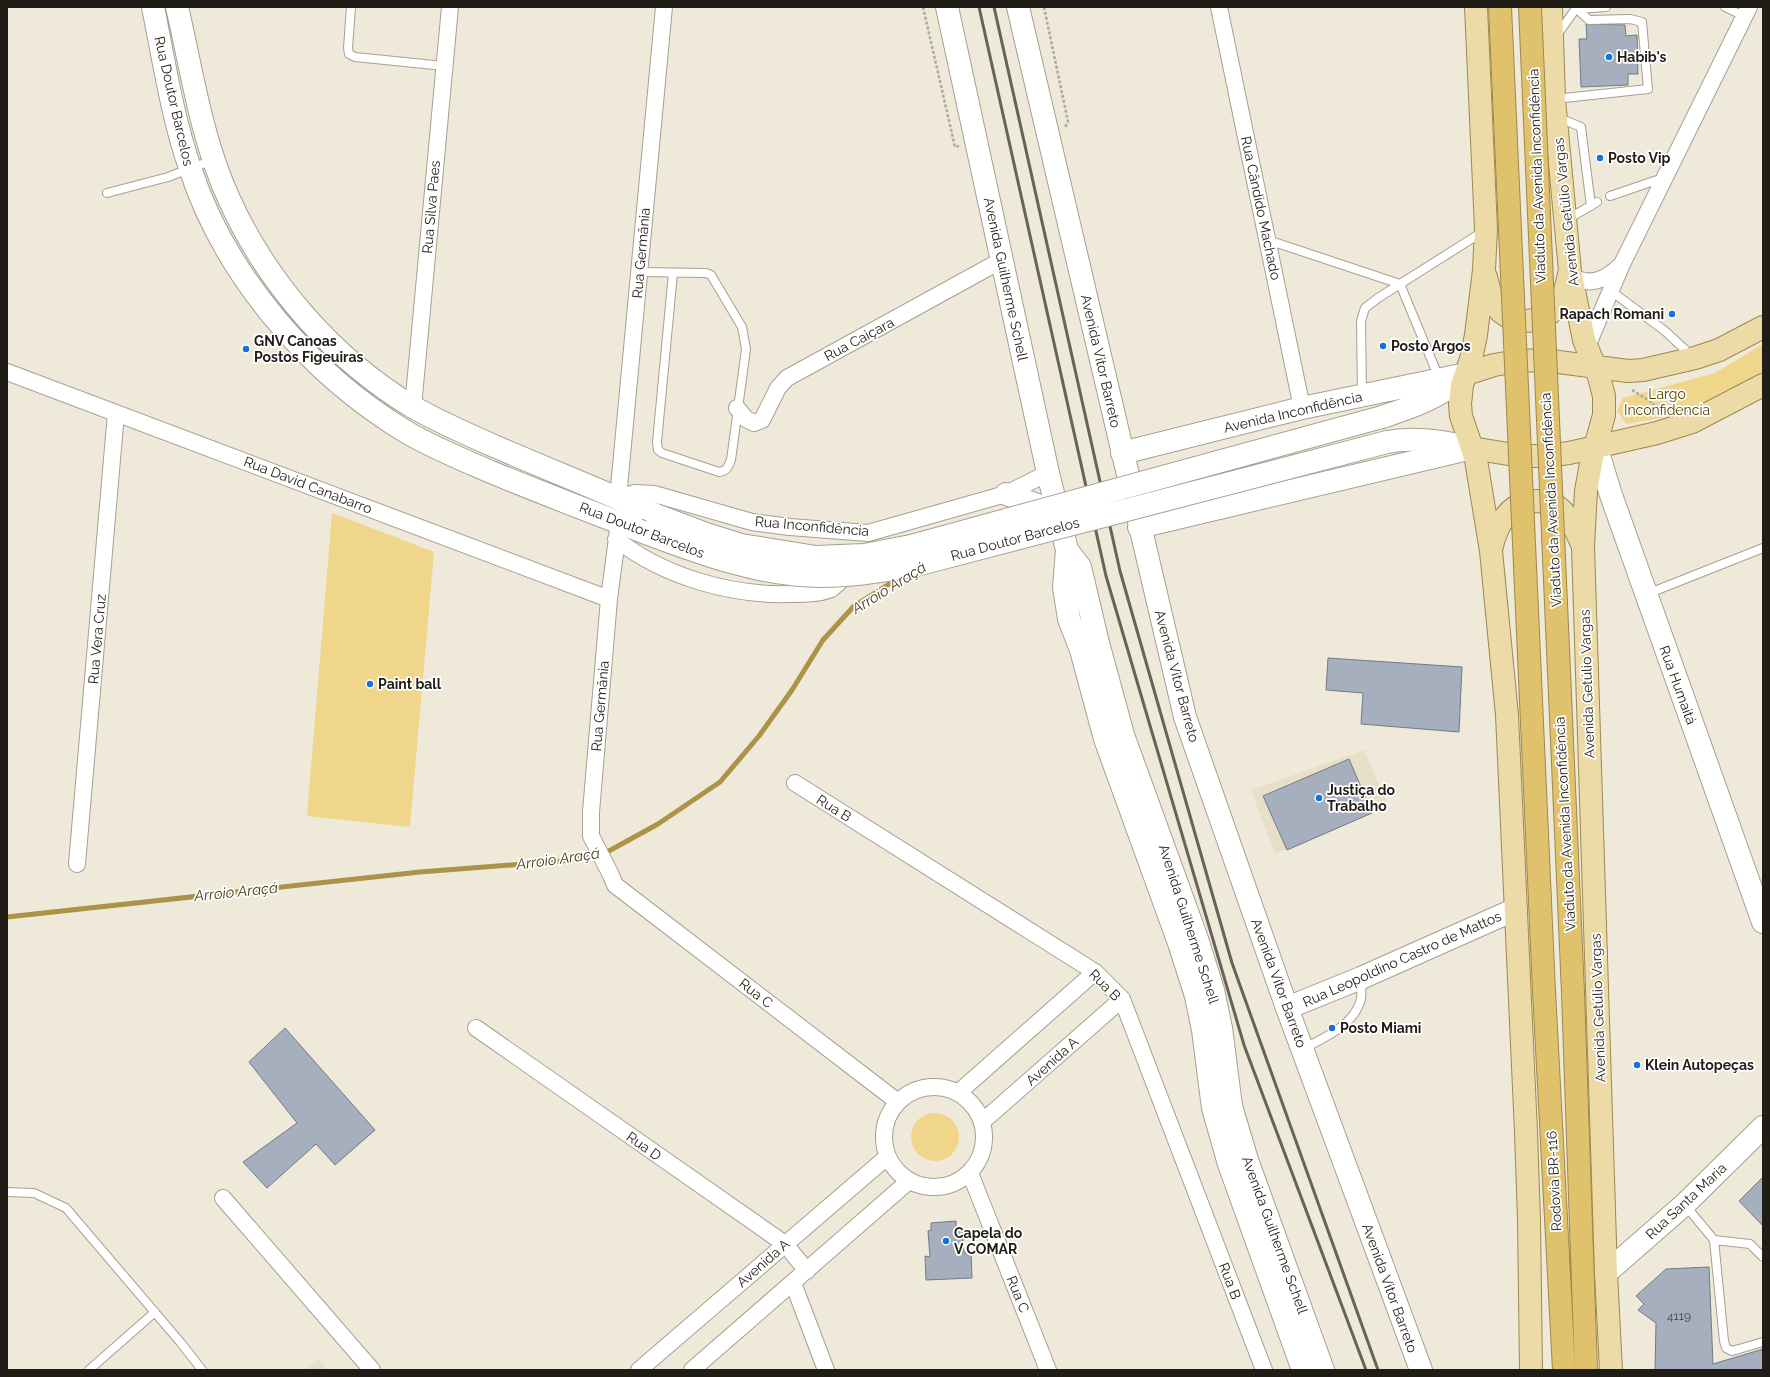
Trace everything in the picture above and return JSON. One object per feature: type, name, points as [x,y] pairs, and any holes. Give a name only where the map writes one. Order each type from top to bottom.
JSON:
[{"type":"highway","name":"Viaduto da Avenida Inconfidência","points":[[1500,7],[1544,991]]},
{"type":"highway","name":"Viaduto da Avenida Inconfidência","points":[[1530,7],[1573,993]]},
{"type":"highway","name":"Rodovia BR-116","points":[[1544,991],[1564,1370]]},
{"type":"highway","name":"Rodovia BR-116","points":[[1573,993],[1586,1370]]},
{"type":"main road","name":"Rua Doutor Barcelos","points":[[153,7],[180,135],[190,170],[206,209],[249,284],[277,322],[309,356],[348,391],[408,433],[458,458],[624,530],[737,564],[781,572],[821,576],[866,574],[916,565],[1387,442],[1397,440],[1420,440],[1472,448]]},
{"type":"main road","name":"Rua Doutor Barcelos","points":[[177,7],[206,136],[228,198],[246,234],[292,302],[322,335],[384,388],[413,407],[464,433],[656,515],[706,534],[741,545],[816,557],[864,555],[911,546],[1382,417]]},
{"type":"main road","name":"Avenida Guilherme Schell","points":[[946,7],[1048,473],[1067,550],[1064,571],[1066,604],[1069,620],[1089,646],[1196,936],[1213,990],[1221,1028],[1231,1106],[1247,1160],[1323,1370]]},
{"type":"main road","name":"Avenida Vitor Barreto","points":[[1018,7],[1139,527],[1185,717],[1302,1050],[1421,1370]]},
{"type":"main road","points":[[1476,7],[1486,229],[1484,270],[1474,348],[1460,395],[1461,416],[1472,448],[1478,474],[1491,551],[1507,715],[1529,1220],[1531,1370]]},
{"type":"main road","name":"Avenida Getúlio Vargas","points":[[1551,7],[1555,108],[1571,274],[1590,358],[1602,386],[1605,406],[1602,425],[1586,490],[1583,546],[1606,1273],[1611,1370]]},
{"type":"main road","points":[[1484,270],[1491,296],[1501,311],[1514,319],[1531,321],[1547,316],[1559,304],[1571,274]]},
{"type":"main road","name":"Avenida Inconfidência","points":[[1122,453],[1302,408],[1466,374],[1494,364],[1518,361],[1590,358],[1628,371],[1643,370],[1695,358],[1719,350],[1763,327]]},
{"type":"main road","name":"Avenida Inconfidência","points":[[1382,417],[1428,400],[1442,392],[1466,374]]},
{"type":"main road","points":[[1139,527],[1472,448],[1520,456],[1544,456],[1569,453],[1657,433],[1692,422],[1763,386]]},
{"type":"main road","name":"Rua Humaitá","points":[[1596,446],[1611,495],[1763,922]]},
{"type":"main road","points":[[1006,494],[1057,512]]},
{"type":"main road","points":[[1491,551],[1494,535],[1503,517],[1518,505],[1528,502],[1545,502],[1559,508],[1573,526],[1583,546]]},
{"type":"main road","name":"Avenida Guilherme Schell","points":[[1089,646],[1105,739],[1177,936],[1196,996],[1203,1030],[1213,1108],[1228,1164],[1303,1370]]},
{"type":"main road","name":"Rua Leopoldino Castro de Mattos","points":[[1287,1008],[1361,978],[1516,909]]},
{"type":"main road","name":"Rua Santa Maria","points":[[1606,1273],[1684,1204],[1763,1127]]},
{"type":"street","name":"Rua Silva Paes","points":[[413,407],[450,7]]},
{"type":"street","name":"Rua Germânia","points":[[618,498],[664,7]]},
{"type":"street","name":"Rua Cândido Machado","points":[[1219,7],[1302,408]]},
{"type":"street","points":[[1590,358],[1611,291],[1622,264],[1747,12]]},
{"type":"street","name":"Rua Caiçara","points":[[737,408],[746,419],[754,423],[762,420],[778,388],[787,378],[1002,260]]},
{"type":"street","points":[[1571,274],[1584,282],[1594,282],[1608,277],[1622,264]]},
{"type":"street","name":"Rua David Canabarro","points":[[7,372],[609,600]]},
{"type":"street","name":"Rua Vera Cruz","points":[[77,864],[116,413]]},
{"type":"street","name":"Rua Inconfidência","points":[[618,498],[635,494],[654,494],[752,522],[790,527],[868,533],[1006,494],[1048,473]]},
{"type":"street","name":"Rua Germânia","points":[[613,879],[591,836],[591,812],[609,600],[624,530]]},
{"type":"street","points":[[624,530],[644,559],[670,571],[745,593],[779,595],[813,594],[832,588],[849,572],[863,548],[868,533]]},
{"type":"street","name":"Rua B","points":[[795,783],[1095,972],[1122,999],[1264,1370]]},
{"type":"street","name":"Rua C","points":[[613,879],[898,1102]]},
{"type":"street","points":[[959,1092],[1095,972]]},
{"type":"street","name":"Avenida A","points":[[982,1122],[1122,999]]},
{"type":"street","name":"Rua D","points":[[476,1028],[785,1244],[807,1271]]},
{"type":"street","points":[[936,1087],[959,1092],[975,1108],[982,1122],[985,1136],[983,1149],[978,1162],[970,1173],[957,1183],[941,1188],[924,1187],[909,1181],[896,1171],[887,1157],[883,1142],[884,1128],[889,1114],[898,1102],[909,1094],[922,1088],[936,1087]]},
{"type":"street","name":"Avenida A","points":[[639,1370],[887,1157]]},
{"type":"street","name":"Rua C","points":[[970,1173],[1048,1370]]},
{"type":"street","points":[[692,1370],[909,1181]]},
{"type":"street","points":[[223,1198],[372,1370]]},
{"type":"street","points":[[792,1283],[826,1370]]},
{"type":"lane","points":[[351,7],[348,48],[349,54],[355,57],[444,66]]},
{"type":"lane","points":[[1577,8],[1606,7]]},
{"type":"lane","points":[[1725,7],[1747,12]]},
{"type":"lane","points":[[1552,42],[1577,8]]},
{"type":"lane","points":[[1555,108],[1648,89],[1642,22],[1630,18],[1589,20],[1577,8]]},
{"type":"lane","points":[[1555,108],[1581,128],[1594,204],[1566,221]]},
{"type":"lane","points":[[108,193],[190,170],[214,159]]},
{"type":"lane","points":[[1610,196],[1665,178]]},
{"type":"lane","points":[[1362,396],[1361,321],[1366,308],[1378,298],[1486,229]]},
{"type":"lane","points":[[1268,240],[1400,284],[1439,380]]},
{"type":"lane","points":[[640,272],[706,273],[711,275],[742,327],[746,349],[731,460],[728,468],[723,472],[676,458],[658,450],[657,442],[673,273]]},
{"type":"lane","points":[[1611,291],[1665,331],[1695,358]]},
{"type":"lane","points":[[1646,594],[1763,548]]},
{"type":"lane","points":[[1302,1050],[1340,1028],[1355,1014],[1361,998],[1361,978]]},
{"type":"lane","points":[[7,1192],[34,1193],[66,1208],[155,1312],[202,1370]]},
{"type":"lane","points":[[1684,1204],[1714,1240],[1726,1348],[1732,1351],[1763,1342]]},
{"type":"lane","points":[[1714,1240],[1750,1244],[1763,1257]]},
{"type":"lane","points":[[89,1370],[155,1312]]},
{"type":"path","points":[[924,7],[955,147]]},
{"type":"path","points":[[1044,7],[1068,122],[1051,150]]},
{"type":"path","points":[[1628,371],[1629,388],[1653,403],[1657,433]]},
{"type":"shaded area","name":"Justiça do Trabalho","points":[[1364,750],[1388,806],[1275,854],[1251,790]]},
{"type":"shaded area","points":[[318,1359],[328,1370],[305,1370]]},
{"type":"green space","name":"Largo Inconfidencia","points":[[1763,344],[1763,379],[1725,398],[1672,416],[1626,424],[1617,411],[1623,398],[1715,373]]},
{"type":"green space","name":"Paint ball","points":[[332,513],[434,552],[410,827],[307,816]]},
{"type":"green space","points":[[935,1113],[944,1115],[952,1120],[957,1128],[959,1137],[957,1146],[952,1154],[944,1159],[935,1161],[926,1159],[918,1154],[913,1146],[911,1137],[913,1128],[918,1120],[926,1115]]},
{"type":"building","name":"Habib's","points":[[1586,24],[1625,25],[1626,36],[1637,35],[1638,74],[1628,74],[1628,85],[1581,87],[1579,39],[1587,39]]},
{"type":"building","points":[[1328,658],[1462,667],[1459,732],[1361,724],[1363,693],[1326,690]]},
{"type":"building","name":"Justiça do Trabalho","points":[[1349,759],[1372,813],[1287,850],[1263,796]]},
{"type":"building","points":[[285,1028],[375,1130],[335,1165],[316,1144],[267,1188],[243,1162],[297,1123],[249,1062]]},
{"type":"building","points":[[1763,1177],[1763,1226],[1739,1201]]},
{"type":"building","name":"Capela do V COMAR","points":[[956,1221],[956,1227],[962,1227],[964,1253],[971,1252],[972,1278],[926,1280],[925,1256],[930,1257],[928,1231],[931,1230],[931,1223]]},
{"type":"building","points":[[1709,1267],[1713,1364],[1763,1349],[1763,1370],[1655,1370],[1656,1323],[1638,1310],[1644,1304],[1636,1296],[1666,1269]]},
{"type":"waterway","name":"Arroio Araçá","points":[[7,917],[420,872],[561,861],[607,852],[658,824],[720,782],[759,736],[792,690],[823,640],[854,606],[902,576]]},
{"type":"railway","points":[[979,7],[1106,576],[1244,1045],[1366,1370]]},
{"type":"railway","points":[[994,7],[1120,571],[1232,963],[1378,1370]]},
{"type":"place","name":"Habib's","points":[[1609,57]]},
{"type":"place","name":"Posto Vip","points":[[1600,158]]},
{"type":"place","name":"Rapach Romani","points":[[1672,314]]},
{"type":"place","name":"Posto Argos","points":[[1383,346]]},
{"type":"place","name":"GNV Canoas Postos Figeuiras","points":[[246,349]]},
{"type":"place","name":"Paint ball","points":[[370,684]]},
{"type":"place","name":"Justiça do Trabalho","points":[[1319,798]]},
{"type":"place","name":"Posto Miami","points":[[1332,1028]]},
{"type":"place","name":"Klein Autopeças","points":[[1637,1065]]},
{"type":"place","name":"Capela do V COMAR","points":[[946,1241]]}]
